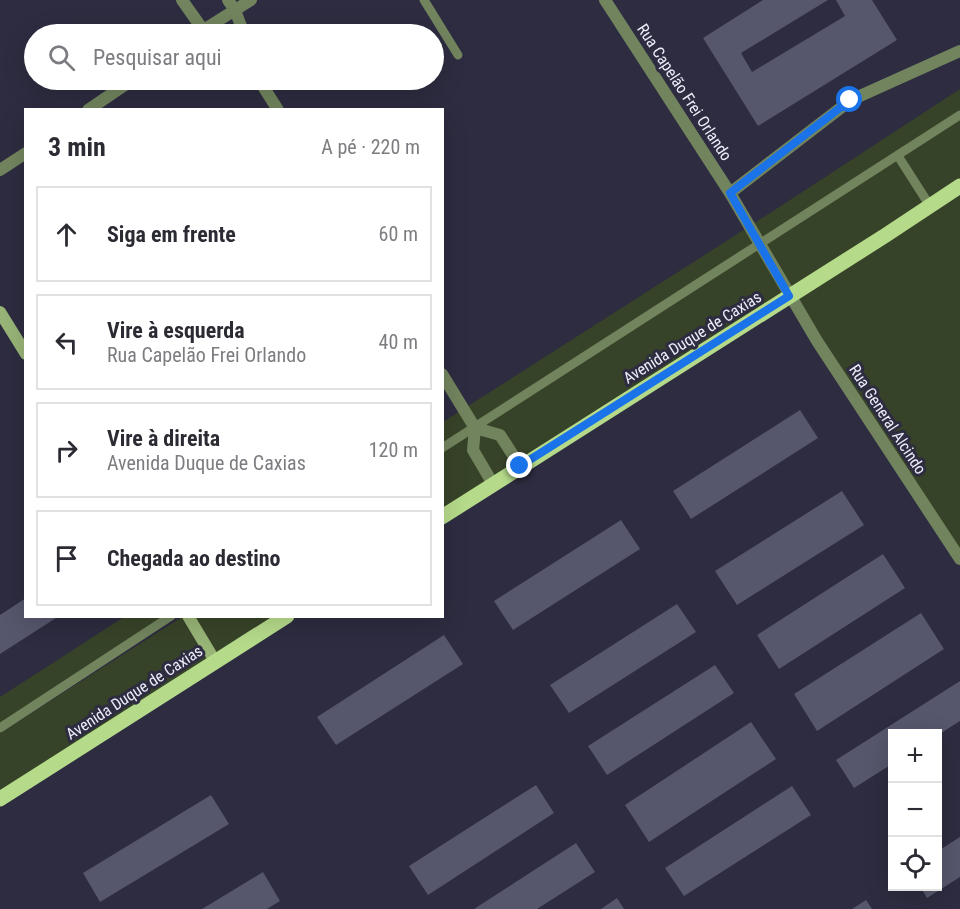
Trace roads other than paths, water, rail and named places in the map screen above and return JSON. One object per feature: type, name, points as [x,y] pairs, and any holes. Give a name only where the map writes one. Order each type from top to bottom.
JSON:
[{"type":"main road","name":"Avenida Duque de Caxias","points":[[444,516],[960,186]]},
{"type":"main road","name":"Avenida Duque de Caxias","points":[[0,799],[284,618]]},
{"type":"street","points":[[182,0],[197,24]]},
{"type":"street","points":[[211,24],[231,5],[251,0]]},
{"type":"street","name":"Rua Capelão Frei Orlando","points":[[605,0],[730,193],[789,296]]},
{"type":"street","points":[[231,5],[239,24]]},
{"type":"street","points":[[730,193],[850,100],[960,51]]},
{"type":"street","points":[[91,108],[117,90]]},
{"type":"street","points":[[265,90],[277,108]]},
{"type":"street","points":[[0,170],[24,154]]},
{"type":"street","name":"Rua General Alcindo","points":[[789,296],[960,559]]},
{"type":"street","points":[[0,312],[24,351]]},
{"type":"street","points":[[444,377],[475,428],[473,450],[493,484]]},
{"type":"street","points":[[475,428],[500,435],[520,466]]},
{"type":"street","points":[[189,618],[215,661]]},
{"type":"lane","points":[[424,0],[439,24]]},
{"type":"lane","points":[[444,32],[458,55]]},
{"type":"lane","points":[[444,447],[960,115]]},
{"type":"lane","points":[[898,156],[930,206]]},
{"type":"lane","points":[[0,728],[168,618]]}]
